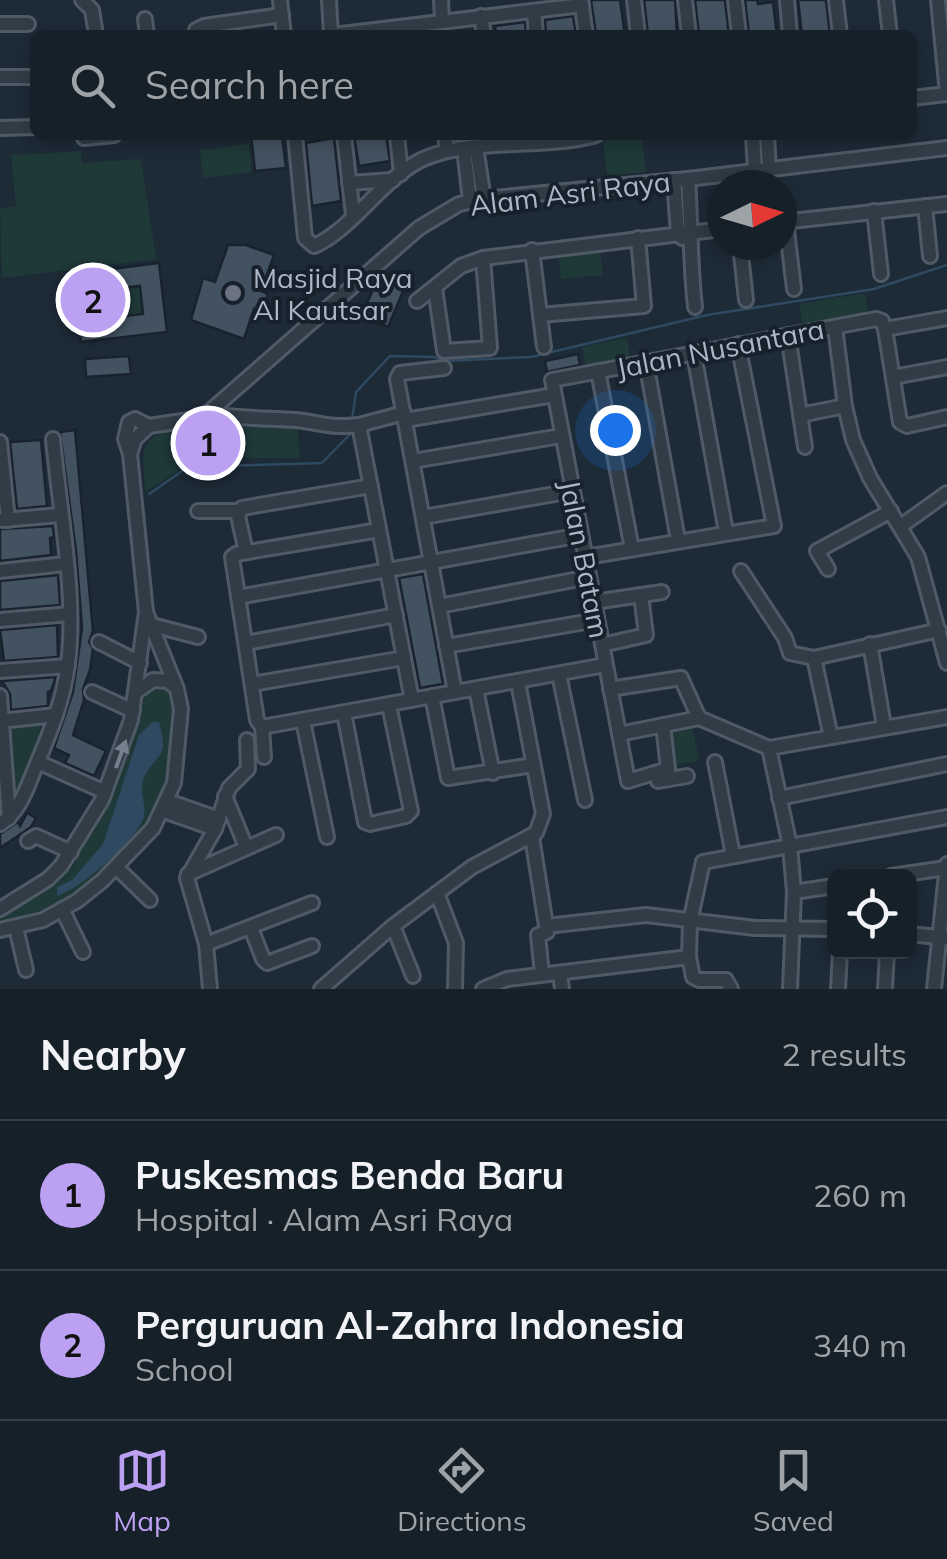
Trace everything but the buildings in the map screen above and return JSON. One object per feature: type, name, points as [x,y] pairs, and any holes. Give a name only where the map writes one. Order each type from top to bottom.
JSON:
[{"type":"street","points":[[82,0],[92,10],[95,30]]},
{"type":"street","points":[[280,0],[283,30]]},
{"type":"street","points":[[329,0],[332,30]]},
{"type":"street","points":[[435,26],[442,0]]},
{"type":"street","points":[[634,0],[637,30]]},
{"type":"street","points":[[685,0],[688,30]]},
{"type":"street","points":[[735,0],[738,30]]},
{"type":"street","points":[[786,0],[789,30]]},
{"type":"street","points":[[836,0],[839,30]]},
{"type":"street","points":[[886,0],[889,30]]},
{"type":"street","points":[[917,97],[947,94],[938,0]]},
{"type":"street","points":[[402,30],[435,26],[491,10],[534,10],[582,3],[585,30]]},
{"type":"street","points":[[534,10],[536,30]]},
{"type":"street","points":[[196,30],[282,16]]},
{"type":"street","points":[[145,19],[146,30]]},
{"type":"street","points":[[0,24],[28,24]]},
{"type":"street","points":[[0,77],[30,77]]},
{"type":"street","points":[[0,128],[30,127]]},
{"type":"street","points":[[295,140],[306,242],[318,245],[397,177],[427,158],[496,140]]},
{"type":"street","points":[[345,140],[353,215]]},
{"type":"street","points":[[397,140],[397,177]]},
{"type":"street","points":[[446,140],[447,151]]},
{"type":"street","points":[[753,140],[762,170]]},
{"type":"street","points":[[762,170],[765,140]]},
{"type":"street","points":[[470,148],[477,200]]},
{"type":"street","name":"Alam Asri Raya","points":[[762,170],[947,148]]},
{"type":"street","points":[[349,183],[397,177]]},
{"type":"street","name":"Alam Asri Raya","points":[[149,618],[125,439],[129,422],[135,419],[149,426],[208,413],[419,228],[440,214],[477,200],[707,177]]},
{"type":"street","points":[[681,180],[695,307]]},
{"type":"street","points":[[797,220],[947,204]]},
{"type":"street","points":[[925,206],[930,256]]},
{"type":"street","points":[[874,211],[881,274]]},
{"type":"street","points":[[416,301],[460,266],[482,258],[707,230]]},
{"type":"street","points":[[540,315],[644,306],[638,238]]},
{"type":"street","points":[[532,250],[544,346]]},
{"type":"street","points":[[435,288],[444,350],[490,348],[482,258]]},
{"type":"street","points":[[742,260],[746,300]]},
{"type":"street","points":[[790,260],[794,289]]},
{"type":"street","points":[[947,318],[885,329],[902,424],[947,417]]},
{"type":"street","name":"Jalan Nusantara","points":[[208,413],[301,421],[333,428],[553,390],[556,379],[876,319],[882,321],[885,329]]},
{"type":"street","points":[[835,327],[844,406],[853,440],[926,576],[947,662]]},
{"type":"street","points":[[788,335],[806,446]]},
{"type":"street","points":[[586,557],[774,526],[738,344]]},
{"type":"street","points":[[694,354],[726,532]]},
{"type":"street","points":[[646,362],[678,540]]},
{"type":"street","points":[[893,377],[947,367]]},
{"type":"street","points":[[444,368],[400,373],[397,379],[455,692]]},
{"type":"street","points":[[598,371],[632,549]]},
{"type":"street","name":"Jalan Batam","points":[[553,390],[628,781]]},
{"type":"street","points":[[800,415],[844,406]]},
{"type":"street","points":[[359,424],[412,700]]},
{"type":"street","points":[[413,462],[561,436]]},
{"type":"street","points":[[5,821],[36,766],[56,716],[68,666],[70,614],[52,439]]},
{"type":"street","points":[[0,442],[4,520],[60,515]]},
{"type":"street","points":[[198,511],[238,511],[371,486]]},
{"type":"street","points":[[423,516],[572,491]]},
{"type":"street","points":[[900,526],[947,493]]},
{"type":"street","points":[[238,511],[246,552]]},
{"type":"street","points":[[828,569],[817,550],[891,511]]},
{"type":"street","points":[[264,757],[232,557],[380,530]]},
{"type":"street","points":[[238,597],[581,535]]},
{"type":"street","points":[[0,571],[65,564]]},
{"type":"street","points":[[741,571],[785,638],[790,653],[814,658],[939,630]]},
{"type":"street","points":[[439,606],[589,577]]},
{"type":"street","points":[[594,602],[662,592]]},
{"type":"street","points":[[602,645],[646,636],[640,595]]},
{"type":"street","points":[[0,620],[70,614]]},
{"type":"street","points":[[246,643],[396,615]]},
{"type":"street","points":[[149,618],[198,637]]},
{"type":"street","points":[[0,909],[48,879],[71,852],[104,796],[134,711],[149,618]]},
{"type":"street","points":[[0,930],[43,920],[77,901],[153,828],[166,806],[179,752],[181,709],[149,618]]},
{"type":"street","points":[[446,646],[598,620]]},
{"type":"street","points":[[99,642],[140,663]]},
{"type":"street","points":[[870,644],[884,726]]},
{"type":"street","points":[[252,684],[404,658]]},
{"type":"street","points":[[814,658],[832,737]]},
{"type":"street","points":[[260,726],[605,665]]},
{"type":"street","points":[[0,671],[68,666]]},
{"type":"street","points":[[558,674],[586,800]]},
{"type":"street","points":[[610,688],[680,678],[699,718]]},
{"type":"street","points":[[136,692],[161,679],[177,689]]},
{"type":"street","points":[[518,682],[543,814],[532,837],[547,934],[538,936],[542,974]]},
{"type":"street","points":[[476,689],[492,773]]},
{"type":"street","points":[[92,692],[134,711]]},
{"type":"street","points":[[0,696],[5,821]]},
{"type":"street","points":[[432,696],[447,777],[451,780],[533,765]]},
{"type":"street","points":[[344,713],[365,822],[370,824],[406,816],[411,811],[389,705]]},
{"type":"street","points":[[1,721],[56,716]]},
{"type":"street","points":[[619,734],[699,718],[770,748],[884,726],[946,721]]},
{"type":"street","points":[[304,721],[327,837]]},
{"type":"street","points":[[628,781],[668,770],[662,725]]},
{"type":"street","points":[[210,989],[206,944],[187,883],[188,874],[217,824],[225,796],[248,769],[248,740]]},
{"type":"street","points":[[770,748],[790,846],[794,892],[790,989]]},
{"type":"street","points":[[715,762],[733,855]]},
{"type":"street","points":[[779,798],[947,764]]},
{"type":"street","points":[[36,766],[104,796]]},
{"type":"street","points":[[628,781],[637,786],[687,776]]},
{"type":"street","points":[[225,796],[246,847]]},
{"type":"street","points":[[166,806],[217,824]]},
{"type":"street","points":[[731,989],[726,980],[695,980],[689,956],[690,922],[703,862],[947,817]]},
{"type":"street","points":[[188,874],[276,835]]},
{"type":"street","points":[[28,841],[36,836],[71,852]]},
{"type":"street","points":[[321,989],[393,926],[472,867],[532,837]]},
{"type":"street","points":[[917,871],[947,866],[934,989]]},
{"type":"street","points":[[116,867],[150,900]]},
{"type":"street","points":[[794,892],[827,887]]},
{"type":"street","points":[[436,893],[456,943],[455,989]]},
{"type":"street","points":[[206,944],[312,903]]},
{"type":"street","points":[[62,909],[83,952]]},
{"type":"street","points":[[546,926],[646,914],[690,922],[827,930]]},
{"type":"street","points":[[393,926],[414,976]]},
{"type":"street","points":[[16,928],[26,970]]},
{"type":"street","points":[[252,928],[267,963],[312,946]]},
{"type":"street","points":[[917,935],[942,937]]},
{"type":"street","points":[[483,989],[507,979],[689,956]]},
{"type":"street","points":[[838,989],[840,959]]},
{"type":"street","points":[[885,989],[887,959]]},
{"type":"street","points":[[560,973],[562,989]]},
{"type":"green space","points":[[642,140],[646,172],[607,176],[603,141]]},
{"type":"green space","points":[[249,144],[252,172],[203,178],[200,150]]},
{"type":"green space","points":[[81,151],[82,163],[141,159],[156,259],[2,278],[0,208],[16,206],[11,155]]},
{"type":"green space","points":[[600,251],[603,275],[561,279],[558,256]]},
{"type":"green space","points":[[140,286],[143,314],[99,319],[95,291]]},
{"type":"green space","points":[[865,293],[868,313],[803,325],[799,304]]},
{"type":"green space","points":[[627,338],[630,357],[586,366],[582,347]]},
{"type":"green space","points":[[233,421],[298,424],[299,458],[235,458]]},
{"type":"green space","points":[[179,428],[184,467],[145,492],[143,457],[148,443]]},
{"type":"green space","points":[[154,686],[170,690],[174,732],[169,771],[155,807],[133,841],[106,870],[74,894],[38,913],[0,926],[0,915],[42,892],[73,867],[125,759],[137,708]]},
{"type":"green space","points":[[39,724],[44,734],[19,795],[10,797],[5,728]]},
{"type":"green space","points":[[692,724],[699,761],[675,765],[668,729]]},
{"type":"water","points":[[152,722],[159,722],[163,749],[142,783],[145,812],[139,827],[106,863],[57,896],[57,887],[72,880],[103,844],[139,735]]},
{"type":"waterway","points":[[352,420],[356,392],[390,356],[434,357],[444,361],[531,357],[707,315],[874,289],[947,265]]},
{"type":"waterway","points":[[149,494],[188,467],[322,463],[351,433]]},
{"type":"place","name":"Masjid Raya Al Kautsar","points":[[233,293]]},
{"type":"place","name":"Perguruan Al-Zahra Indonesia","points":[[93,300]]},
{"type":"place","name":"Puskesmas Benda Baru","points":[[208,443]]}]
